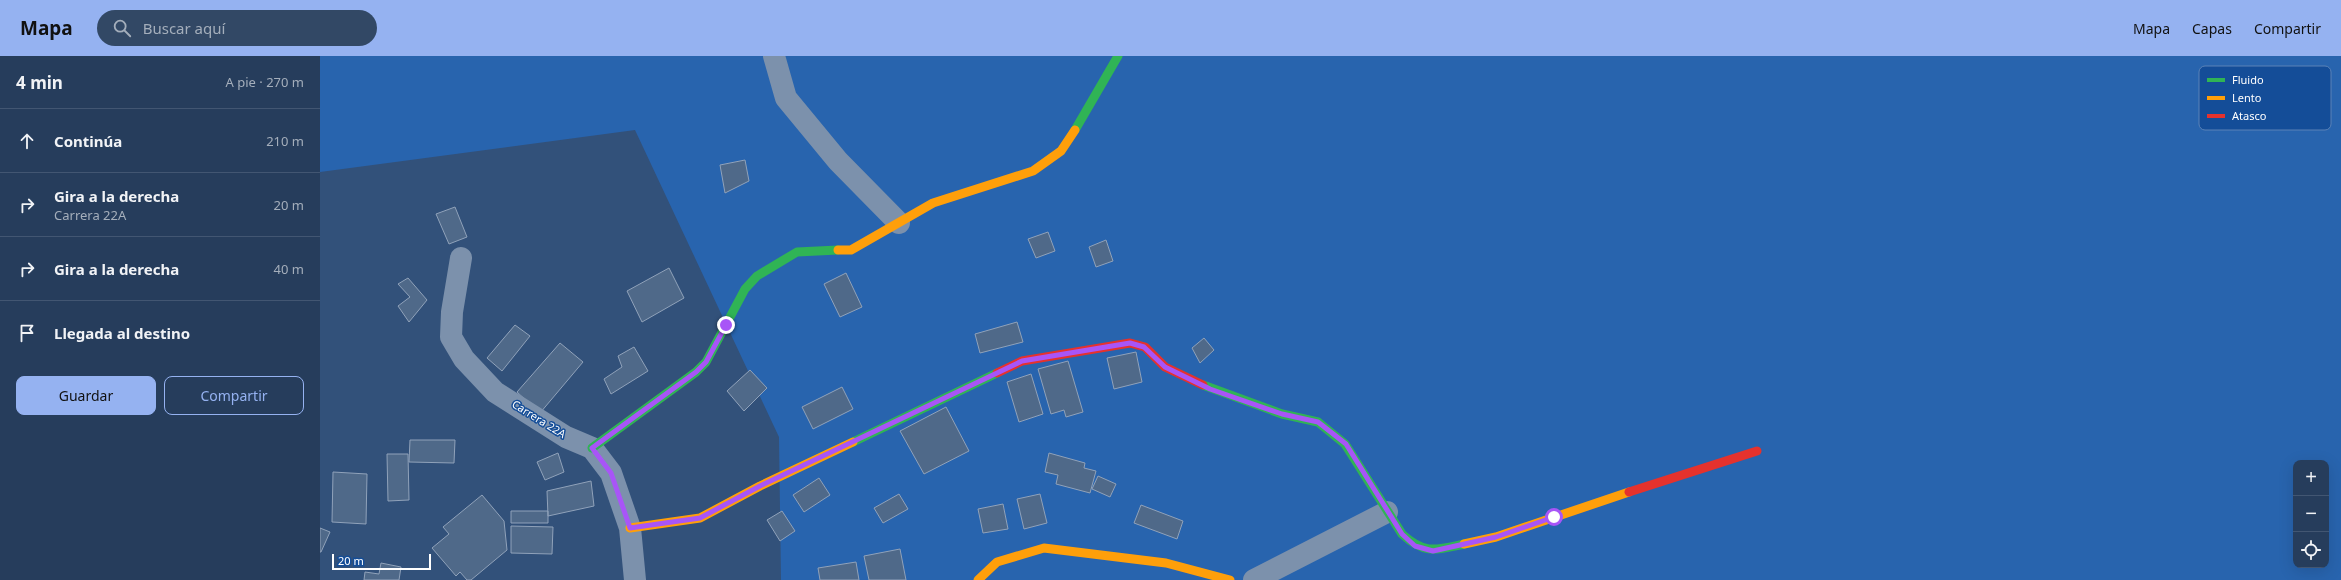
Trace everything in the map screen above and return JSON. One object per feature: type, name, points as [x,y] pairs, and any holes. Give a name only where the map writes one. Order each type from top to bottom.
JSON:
[{"type":"street","points":[[774,56],[786,98],[838,161],[899,223]]},
{"type":"street","points":[[592,448],[696,372],[706,362],[745,289],[757,276],[797,252],[825,249],[851,250],[933,202],[1034,171],[1061,151],[1078,126],[1118,56]]},
{"type":"street","name":"Carrera 22A","points":[[461,258],[452,312],[451,337],[464,359],[495,392],[566,437],[592,448],[611,473],[630,528],[635,580]]},
{"type":"street","points":[[630,528],[700,518],[760,486],[1022,361],[1130,343],[1144,347],[1165,367],[1210,389],[1282,414],[1318,422],[1346,444],[1402,534],[1415,546],[1433,551],[1496,537],[1668,478],[1757,451]]},
{"type":"street","points":[[1254,580],[1387,512]]},
{"type":"street","points":[[978,580],[997,562],[1044,548],[1166,564],[1230,580]]},
{"type":"shaded area","points":[[320,56],[2341,56],[2341,580],[781,580],[779,437],[635,130],[320,172]]},
{"type":"building","points":[[745,160],[749,181],[725,193],[720,165]]},
{"type":"building","points":[[455,207],[467,237],[449,244],[436,214]]},
{"type":"building","points":[[1048,232],[1055,251],[1036,258],[1028,239]]},
{"type":"building","points":[[1106,240],[1113,261],[1096,267],[1089,247]]},
{"type":"building","points":[[669,268],[684,298],[642,322],[627,291]]},
{"type":"building","points":[[846,273],[862,307],[840,317],[824,284]]},
{"type":"building","points":[[408,278],[427,300],[409,322],[398,306],[410,297],[398,284]]},
{"type":"building","points":[[1017,322],[1023,342],[980,353],[975,334]]},
{"type":"building","points":[[515,325],[530,336],[502,371],[487,358]]},
{"type":"building","points":[[1204,338],[1214,350],[1200,363],[1192,348]]},
{"type":"building","points":[[560,343],[583,362],[540,413],[517,392]]},
{"type":"building","points":[[634,347],[648,371],[611,394],[604,379],[622,367],[618,356]]},
{"type":"building","points":[[1136,352],[1142,382],[1114,389],[1107,358]]},
{"type":"building","points":[[1068,361],[1083,412],[1066,417],[1064,410],[1051,414],[1038,369]]},
{"type":"building","points":[[750,370],[767,388],[744,411],[727,391]]},
{"type":"building","points":[[1031,374],[1043,414],[1019,422],[1007,382]]},
{"type":"building","points":[[842,387],[853,409],[813,429],[802,407]]},
{"type":"building","points":[[946,407],[969,451],[924,474],[900,431]]},
{"type":"building","points":[[410,440],[455,440],[454,463],[409,462]]},
{"type":"building","points":[[558,453],[564,472],[545,480],[537,462]]},
{"type":"building","points":[[1049,453],[1085,463],[1084,468],[1096,471],[1090,493],[1056,484],[1058,475],[1045,472]]},
{"type":"building","points":[[387,454],[408,454],[409,500],[388,501]]},
{"type":"building","points":[[333,472],[367,474],[366,524],[332,522]]},
{"type":"building","points":[[1098,476],[1116,484],[1110,497],[1092,489]]},
{"type":"building","points":[[819,478],[830,495],[804,512],[793,495]]},
{"type":"building","points":[[591,481],[594,506],[548,516],[547,491]]},
{"type":"building","points":[[899,494],[908,509],[883,523],[874,508]]},
{"type":"building","points":[[1040,494],[1047,523],[1024,529],[1017,499]]},
{"type":"building","points":[[482,495],[504,521],[507,550],[471,580],[467,580],[460,572],[456,576],[432,548],[449,534],[443,527]]},
{"type":"building","points":[[1003,504],[1008,529],[983,533],[978,509]]},
{"type":"building","points":[[1141,505],[1183,521],[1177,539],[1134,523]]},
{"type":"building","points":[[511,511],[548,511],[548,523],[511,523]]},
{"type":"building","points":[[782,511],[795,531],[780,541],[767,520]]},
{"type":"building","points":[[511,526],[553,527],[552,554],[511,553]]},
{"type":"building","points":[[320,528],[330,532],[321,552],[320,552]]},
{"type":"building","points":[[900,549],[906,580],[869,580],[864,556]]},
{"type":"building","points":[[856,562],[859,580],[820,580],[818,568]]},
{"type":"building","points":[[381,563],[401,567],[399,580],[364,580],[365,572],[379,574]]},
{"type":"traffic: fast","points":[[1075,130],[1118,56]]},
{"type":"traffic: fast","points":[[592,448],[696,372],[706,362],[745,289],[757,276],[797,252],[838,250]]},
{"type":"traffic: fast","points":[[853,442],[997,373]]},
{"type":"traffic: fast","points":[[1203,385],[1282,414],[1318,422],[1345,444],[1402,534],[1410,541],[1424,548],[1431,549],[1446,548],[1464,544]]},
{"type":"traffic: slow","points":[[838,250],[851,250],[933,203],[1033,171],[1061,151],[1075,130]]},
{"type":"traffic: slow","points":[[630,528],[700,518],[760,486],[853,442]]},
{"type":"traffic: slow","points":[[1464,544],[1496,537],[1629,492]]},
{"type":"traffic: slow","points":[[978,580],[997,562],[1044,548],[1166,563],[1230,580]]},
{"type":"traffic: jam","points":[[997,373],[1022,361],[1130,343],[1145,347],[1165,367],[1203,385]]},
{"type":"traffic: jam","points":[[1629,492],[1757,451]]},
{"type":"route","points":[[726,325],[706,362],[696,372],[592,448],[611,473],[630,528],[700,518],[760,486],[1022,361],[1111,348],[1130,343],[1144,347],[1165,367],[1210,389],[1282,414],[1318,422],[1346,444],[1387,512],[1402,534],[1415,546],[1433,551],[1496,537],[1554,517]]}]
